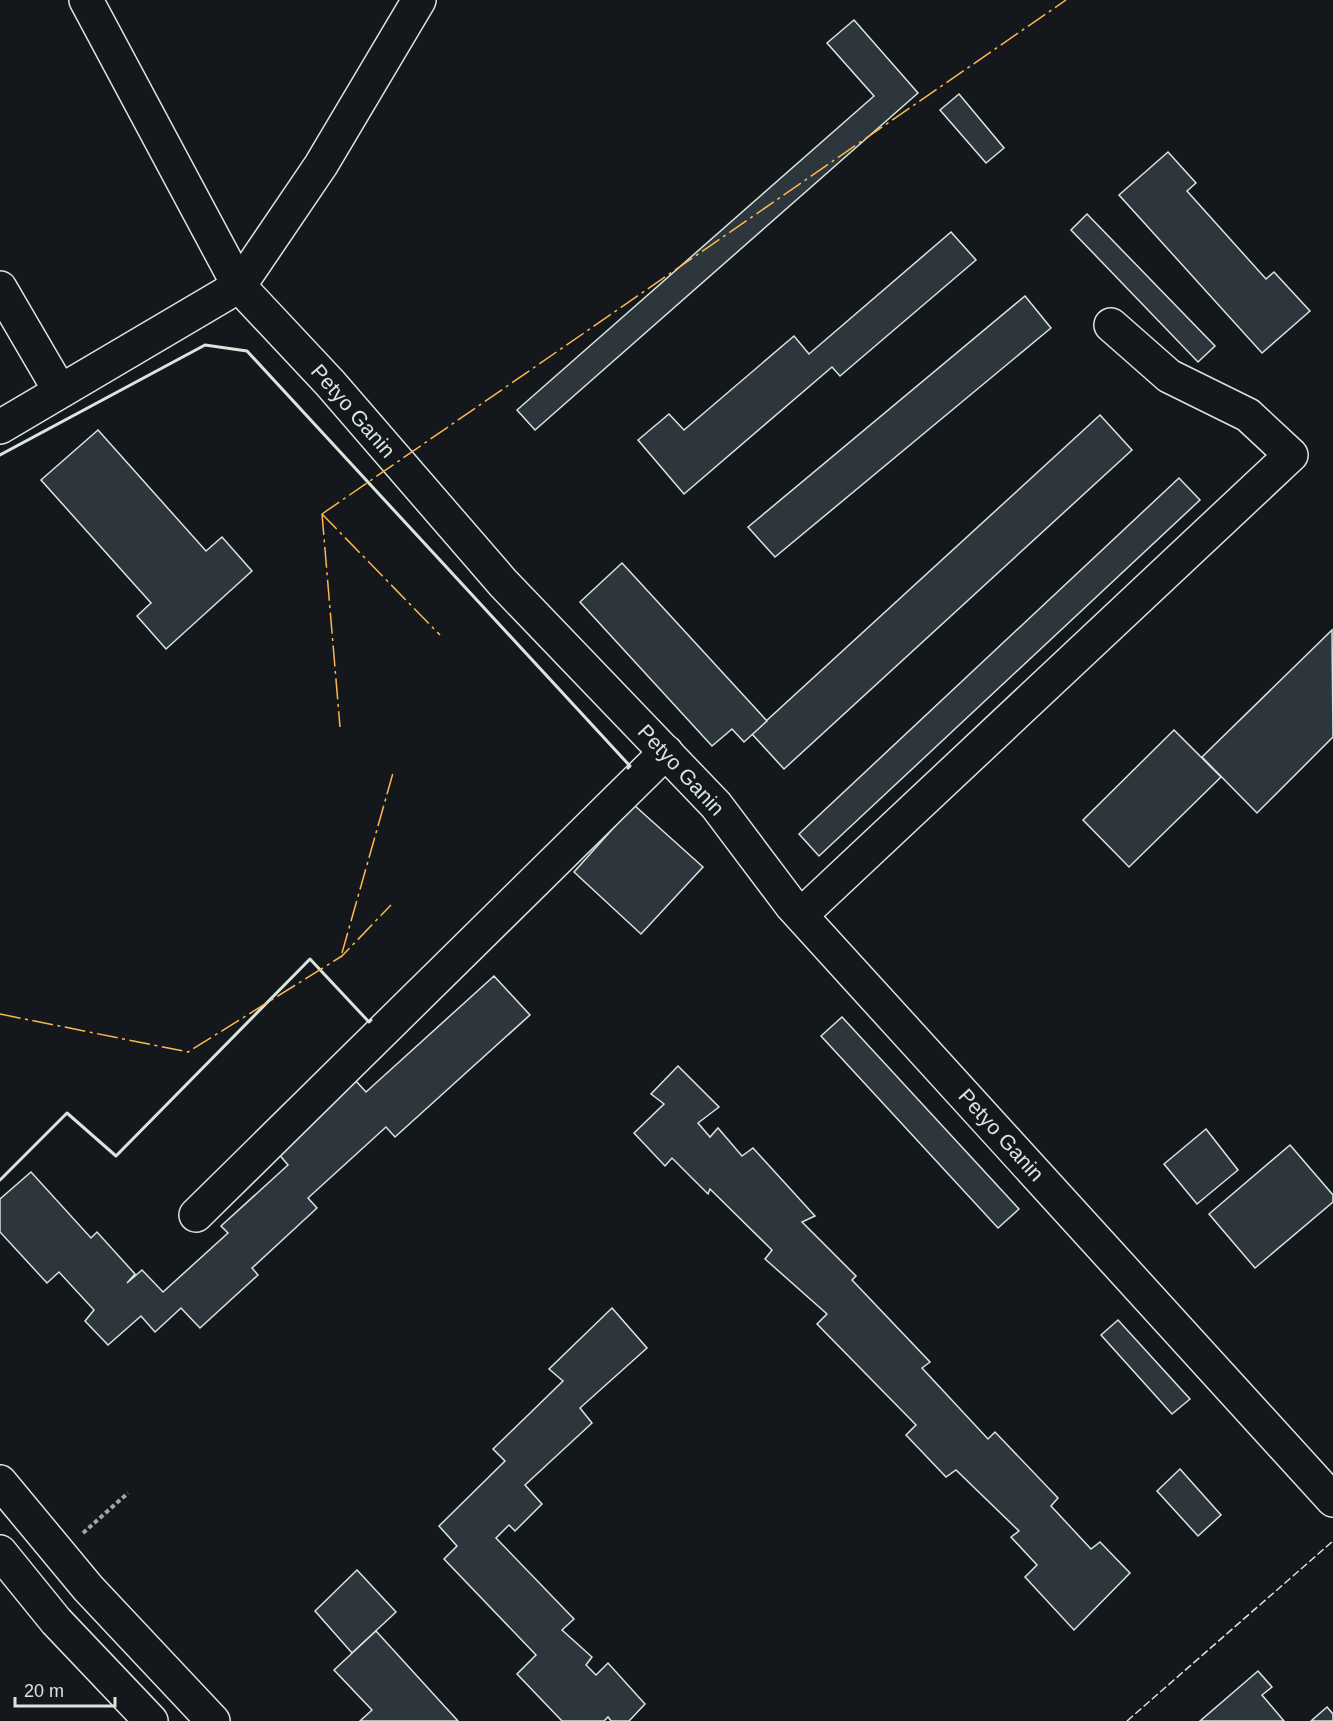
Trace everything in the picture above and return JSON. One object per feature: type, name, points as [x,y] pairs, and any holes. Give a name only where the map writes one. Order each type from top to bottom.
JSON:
[{"type":"street","name":"Petyo Ganin","points":[[86,0],[239,286],[330,383],[503,583],[717,805],[801,915],[1333,1500]]},
{"type":"street","points":[[0,427],[239,286],[321,165],[419,0]]},
{"type":"street","points":[[0,288],[60,392]]},
{"type":"street","points":[[801,915],[1291,455],[1248,415],[1169,376],[1111,325]]},
{"type":"street","points":[[196,1215],[666,752]]},
{"type":"street","points":[[0,1482],[88,1588],[213,1721]]},
{"type":"street","points":[[0,1552],[56,1621],[151,1721]]},
{"type":"path","points":[[76,1539],[128,1493]]},
{"type":"building","points":[[854,20],[918,93],[535,430],[517,410],[874,96],[827,43]]},
{"type":"building","points":[[959,94],[1004,148],[986,163],[940,110]]},
{"type":"building","points":[[1168,152],[1196,183],[1187,191],[1266,279],[1274,272],[1310,311],[1262,353],[1119,195]]},
{"type":"building","points":[[1087,214],[1215,346],[1198,362],[1071,230]]},
{"type":"building","points":[[951,232],[976,260],[840,376],[832,367],[684,494],[638,440],[669,414],[684,430],[794,336],[809,354]]},
{"type":"building","points":[[1025,296],[1051,328],[775,557],[748,527]]},
{"type":"building","points":[[1100,415],[1132,450],[784,769],[752,734]]},
{"type":"building","points":[[98,430],[206,551],[222,537],[252,571],[166,649],[137,616],[151,603],[41,480]]},
{"type":"building","points":[[1179,478],[1200,500],[819,856],[799,834]]},
{"type":"building","points":[[622,563],[767,721],[744,742],[732,729],[712,746],[580,602]]},
{"type":"building","points":[[1332,630],[1333,737],[1257,813],[1202,757]]},
{"type":"building","points":[[1174,730],[1221,777],[1129,867],[1083,820]]},
{"type":"building","points":[[634,805],[703,867],[641,934],[574,872]]},
{"type":"building","points":[[494,976],[530,1015],[395,1137],[386,1127],[308,1198],[317,1208],[252,1268],[258,1275],[200,1328],[181,1308],[155,1332],[141,1316],[108,1345],[85,1321],[94,1310],[59,1272],[47,1283],[0,1232],[0,1199],[31,1172],[91,1238],[97,1232],[135,1274],[127,1283],[142,1270],[163,1292],[228,1233],[221,1226],[288,1165],[277,1152],[356,1081],[366,1092]]},
{"type":"building","points":[[842,1017],[1019,1209],[998,1228],[821,1036]]},
{"type":"building","points":[[678,1066],[719,1107],[698,1123],[710,1137],[718,1128],[742,1156],[753,1148],[815,1216],[802,1222],[856,1276],[852,1280],[930,1362],[922,1368],[988,1439],[995,1432],[1058,1498],[1051,1506],[1091,1549],[1100,1542],[1130,1573],[1074,1630],[1025,1577],[1037,1565],[1011,1537],[1019,1531],[956,1470],[946,1477],[906,1435],[916,1425],[817,1324],[827,1314],[765,1259],[772,1250],[710,1189],[708,1194],[672,1158],[665,1166],[634,1133],[664,1104],[651,1094]]},
{"type":"building","points":[[1206,1129],[1238,1170],[1197,1204],[1164,1164]]},
{"type":"building","points":[[1290,1145],[1333,1195],[1333,1202],[1255,1268],[1209,1214]]},
{"type":"building","points":[[612,1308],[647,1348],[580,1408],[592,1423],[525,1485],[542,1504],[515,1531],[509,1525],[496,1538],[574,1619],[562,1630],[592,1657],[586,1665],[596,1675],[608,1663],[645,1704],[629,1721],[611,1721],[608,1717],[604,1721],[562,1721],[517,1674],[536,1655],[444,1559],[457,1546],[439,1526],[505,1461],[493,1449],[563,1381],[549,1369]]},
{"type":"building","points":[[1118,1320],[1190,1399],[1172,1414],[1101,1335]]},
{"type":"building","points":[[1180,1469],[1221,1515],[1198,1536],[1157,1491]]},
{"type":"building","points":[[357,1570],[396,1612],[352,1653],[315,1611]]},
{"type":"building","points":[[376,1631],[458,1721],[360,1721],[372,1710],[334,1670]]},
{"type":"building","points":[[1258,1671],[1272,1687],[1262,1695],[1284,1721],[1200,1721]]},
{"type":"building","points":[[1327,1707],[1333,1714],[1333,1721],[1311,1721]]},
{"type":"fence","points":[[1127,1721],[1333,1541]]},
{"type":"wall","points":[[0,455],[205,345],[247,351],[630,766],[628,768]]},
{"type":"wall","points":[[0,1180],[67,1113],[116,1156],[310,959],[369,1022],[371,1020]]},
{"type":"power","points":[[322,514],[1066,0]]},
{"type":"power","points":[[322,514],[340,727]]},
{"type":"power","points":[[322,514],[440,635]]},
{"type":"power","points":[[342,953],[393,773]]},
{"type":"power","points":[[0,1014],[188,1052],[342,956],[391,905]]}]
